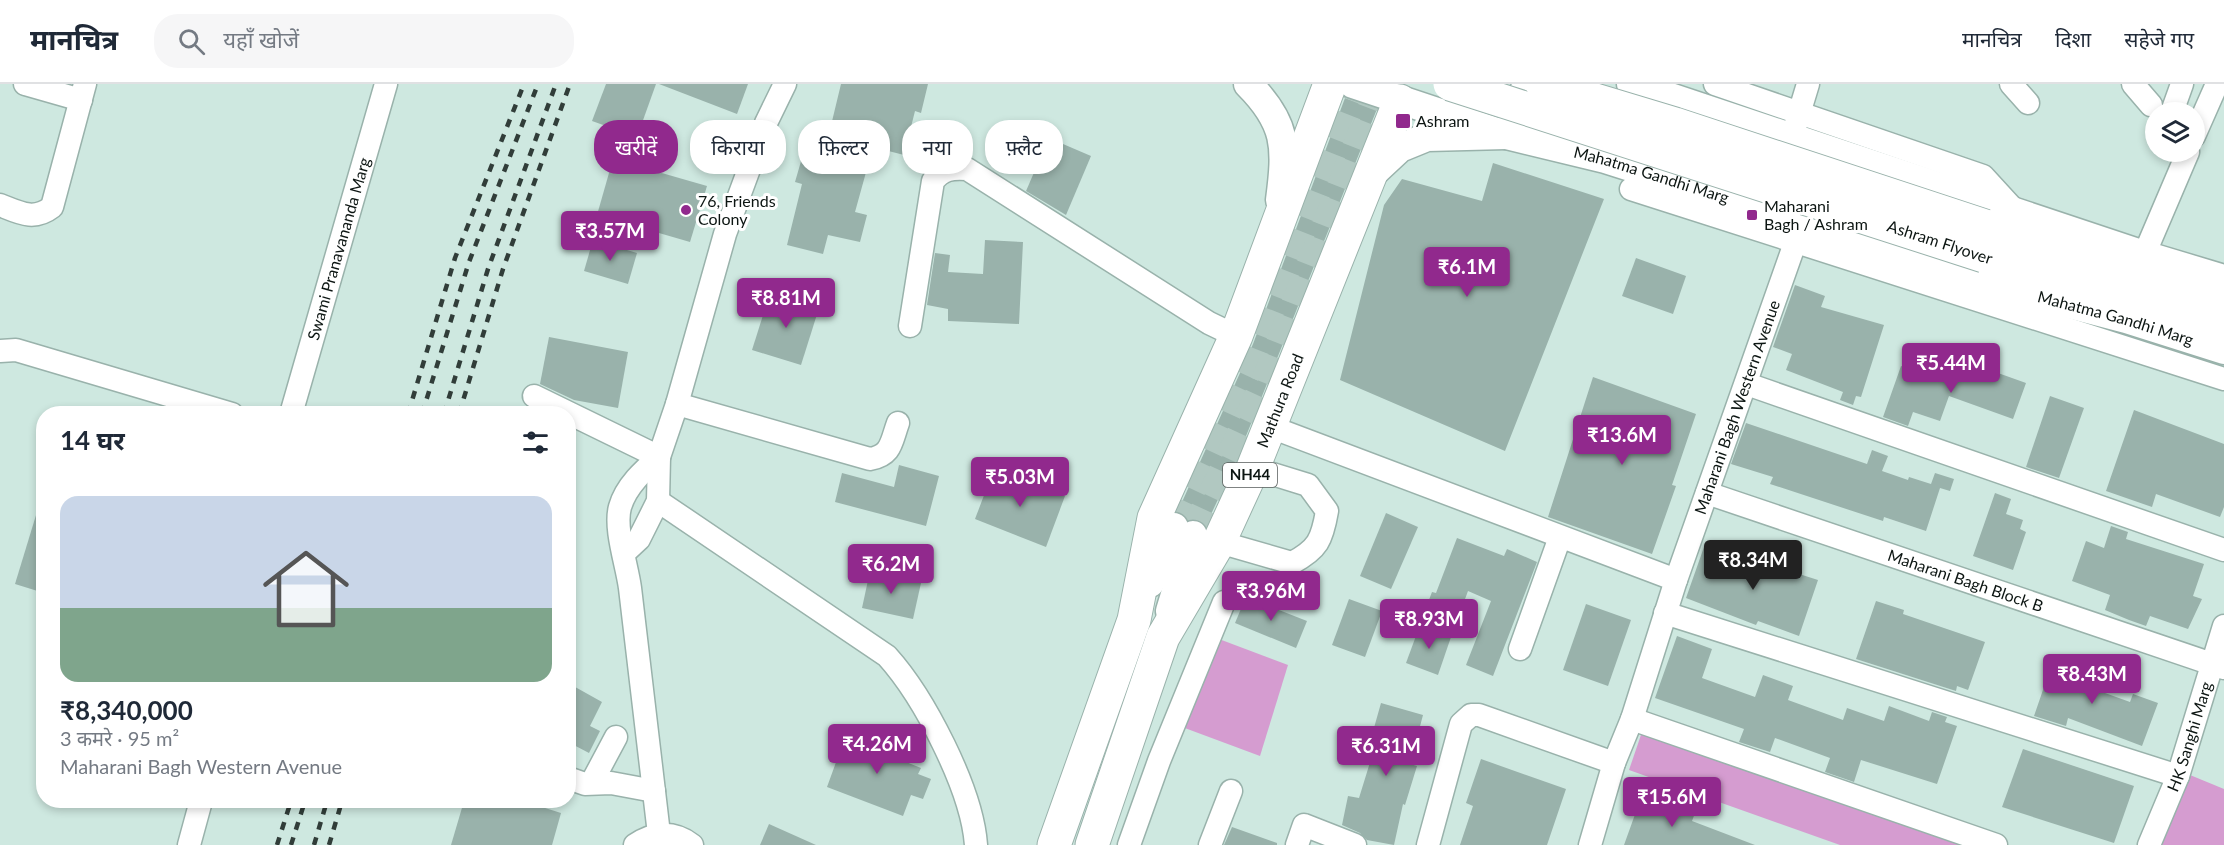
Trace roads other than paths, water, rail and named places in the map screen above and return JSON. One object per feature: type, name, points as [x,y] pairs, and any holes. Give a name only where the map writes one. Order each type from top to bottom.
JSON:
[{"type":"highway","points":[[1054,845],[1134,620],[1154,519],[1236,336],[1277,220],[1330,84]]},
{"type":"highway","name":"Ashram Flyover","points":[[1450,84],[2224,331]]},
{"type":"highway","name":"Ashram Flyover","points":[[1542,84],[1675,124],[1985,226],[2224,301]]},
{"type":"highway","name":"Mathura Road","points":[[1092,845],[1195,535],[1254,468],[1403,92]]},
{"type":"main road","points":[[1248,84],[1268,105],[1280,128],[1284,167],[1277,220]]},
{"type":"main road","name":"Mahatma Gandhi Marg","points":[[1353,84],[1403,92],[1506,135],[1605,159],[2031,294],[2126,319],[2224,350]]},
{"type":"main road","points":[[1371,175],[1400,148],[1427,137],[1506,135],[1527,84]]},
{"type":"main road","points":[[1605,159],[1644,86],[1795,125],[2016,212],[2224,279]]},
{"type":"main road","points":[[1134,620],[1195,535]]},
{"type":"street","points":[[0,205],[31,217],[43,214],[52,207],[83,92],[25,84]]},
{"type":"street","name":"Swami Pranavananda Marg","points":[[293,406],[386,84]]},
{"type":"street","points":[[624,553],[639,539],[658,501],[659,457],[677,404],[724,234],[766,123],[784,84]]},
{"type":"street","points":[[1715,84],[1795,125],[1808,84]]},
{"type":"street","points":[[2011,84],[2028,104]]},
{"type":"street","points":[[2133,84],[2153,102]]},
{"type":"street","points":[[2167,102],[2182,84]]},
{"type":"street","points":[[2205,111],[2217,84]]},
{"type":"street","points":[[2145,255],[2184,162]]},
{"type":"street","points":[[910,326],[933,182],[941,172],[953,168],[967,169],[1209,323],[1236,336]]},
{"type":"street","points":[[1630,189],[2224,379]]},
{"type":"street","name":"Maharani Bagh Western Avenue","points":[[1590,845],[1614,763],[1632,718],[1676,580],[1795,243]]},
{"type":"street","points":[[0,351],[16,350],[205,406]]},
{"type":"street","points":[[1747,384],[2224,550]]},
{"type":"street","points":[[534,396],[554,406]]},
{"type":"street","points":[[677,404],[870,459],[883,457],[887,452],[898,423]]},
{"type":"street","points":[[576,416],[659,457]]},
{"type":"street","points":[[1270,427],[1676,580]]},
{"type":"street","points":[[659,457],[638,475],[620,506],[618,522],[624,553],[659,834]]},
{"type":"street","points":[[1195,535],[1292,563],[1311,553],[1323,536],[1327,511],[1308,485],[1254,468]]},
{"type":"street","name":"Maharani Bagh Block B","points":[[1707,493],[2218,666]]},
{"type":"street","points":[[658,501],[887,656],[905,676],[923,706],[963,788],[971,808],[976,845]]},
{"type":"street","points":[[1520,649],[1560,537]]},
{"type":"street","points":[[1129,845],[1159,761],[1224,602]]},
{"type":"street","points":[[1665,613],[2178,776]]},
{"type":"street","name":"HK Sanghi Marg","points":[[2149,845],[2178,776],[2218,666],[2224,626]]},
{"type":"street","points":[[1428,845],[1461,724],[1471,715],[1479,715],[1614,763]]},
{"type":"street","points":[[1632,718],[1996,845]]},
{"type":"street","points":[[592,782],[616,737]]},
{"type":"street","points":[[576,781],[585,784],[592,782],[654,791]]},
{"type":"street","points":[[1210,845],[1231,790]]},
{"type":"street","points":[[189,845],[199,808]]},
{"type":"street","points":[[1297,845],[1304,825],[1355,845]]},
{"type":"street","points":[[635,845],[659,834],[679,838],[692,845]]},
{"type":"tunnel","points":[[1174,527],[1246,373],[1359,84]]},
{"type":"tunnel","points":[[1193,535],[1264,384],[1381,84]]},
{"type":"railway","points":[[410,406],[455,258],[524,84]]},
{"type":"railway","points":[[424,406],[469,262],[538,84]]},
{"type":"railway","points":[[446,406],[488,269],[556,84]]},
{"type":"railway","points":[[461,406],[503,269],[570,84]]},
{"type":"railway","points":[[277,845],[289,808]]},
{"type":"railway","points":[[291,845],[303,808]]},
{"type":"railway","points":[[314,845],[325,808]]},
{"type":"railway","points":[[329,845],[340,808]]},
{"type":"place","name":"Ashram","points":[[1403,121]]},
{"type":"place","name":"76, Friends Colony","points":[[686,210]]},
{"type":"place","name":"Maharani Bagh / Ashram","points":[[1752,215]]}]
